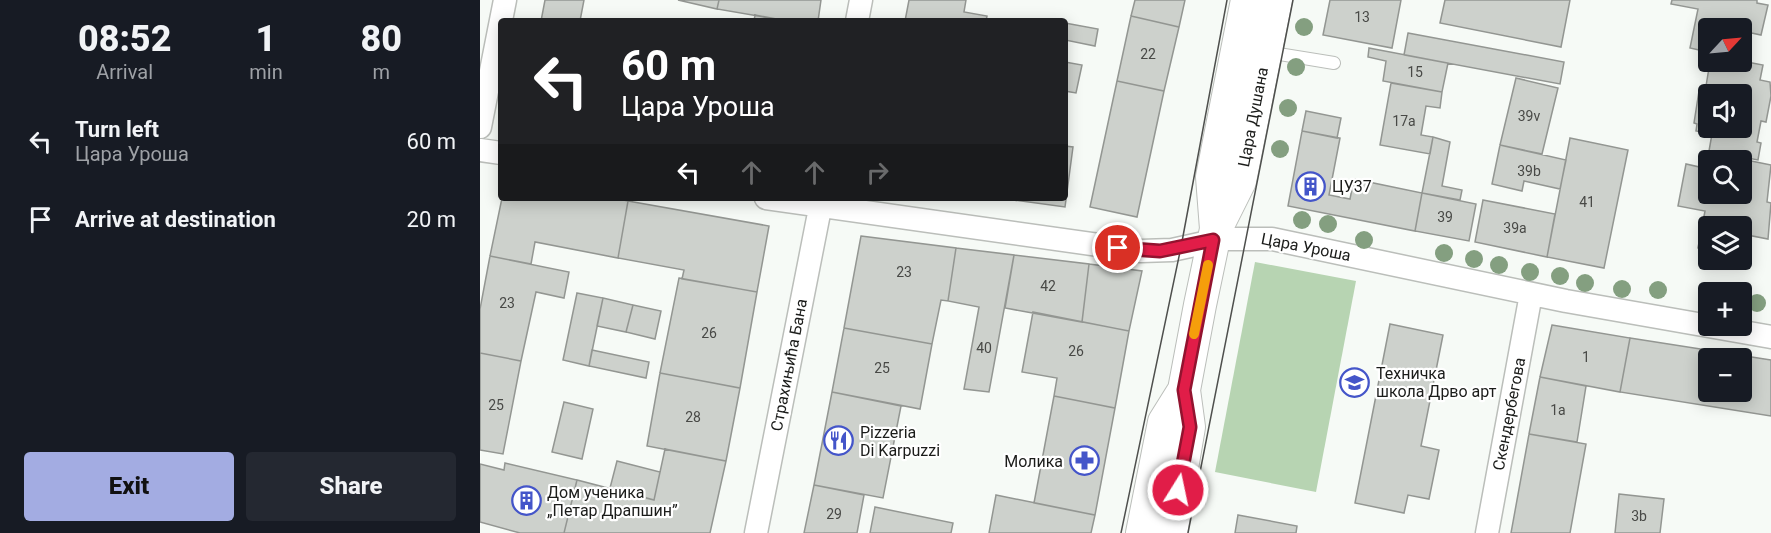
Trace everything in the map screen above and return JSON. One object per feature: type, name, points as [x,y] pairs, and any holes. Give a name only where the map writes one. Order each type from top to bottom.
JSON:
[{"type":"main road","name":"Цара Душана","points":[[1171,533],[1190,427],[1184,390],[1214,235],[1212,177],[1247,0]]},
{"type":"main road","name":"Цара Душана","points":[[1214,235],[1240,181],[1276,0]]},
{"type":"main road","name":"Цара Душана","points":[[1142,533],[1164,422],[1184,390]]},
{"type":"street","points":[[501,18],[505,0]]},
{"type":"street","points":[[858,18],[861,0]]},
{"type":"street","points":[[480,127],[498,36]]},
{"type":"street","points":[[480,150],[498,153]]},
{"type":"street","name":"Цара Уроша","points":[[799,201],[1141,251],[1166,250],[1214,235],[1272,239],[1531,294],[1771,337]]},
{"type":"street","name":"Страхињића Бана","points":[[756,533],[821,203]]},
{"type":"street","name":"Скендербегова","points":[[1487,533],[1531,294]]},
{"type":"lane","points":[[1266,52],[1334,63]]},
{"type":"green space","points":[[1255,262],[1356,281],[1316,492],[1215,472]]},
{"type":"building","points":[[545,0],[584,0],[581,18],[542,18]]},
{"type":"building","points":[[678,0],[719,0],[717,9]]},
{"type":"building","points":[[719,0],[821,0],[818,18],[770,18],[717,9]]},
{"type":"building","points":[[909,0],[966,0],[964,12],[987,16],[987,18],[906,18]]},
{"type":"building","points":[[1135,0],[1185,0],[1179,27],[1131,16]]},
{"type":"building","points":[[1330,0],[1401,0],[1392,48],[1323,35]]},
{"type":"building","points":[[1445,0],[1570,0],[1561,47],[1440,23]]},
{"type":"building","points":[[1672,0],[1757,0],[1757,3],[1768,5],[1761,35],[1752,33],[1752,18],[1698,18],[1698,50],[1690,48],[1698,9],[1671,4]]},
{"type":"building","points":[[755,15],[771,18],[754,18]]},
{"type":"building","points":[[1131,16],[1179,27],[1164,91],[1117,81]]},
{"type":"building","points":[[1068,24],[1098,29],[1095,46],[1068,41]]},
{"type":"building","points":[[1408,33],[1564,62],[1560,84],[1404,55]]},
{"type":"building","points":[[1369,48],[1448,63],[1442,92],[1383,81],[1386,61],[1368,57]]},
{"type":"building","points":[[1068,63],[1082,65],[1076,93],[1068,92]]},
{"type":"building","points":[[1752,63],[1763,65],[1760,80],[1770,82],[1771,96],[1766,122],[1761,121],[1757,142],[1761,143],[1758,160],[1752,159],[1752,150],[1709,150],[1711,138],[1752,138],[1752,84],[1706,84],[1708,72],[1752,72]]},
{"type":"building","points":[[1516,78],[1558,88],[1542,154],[1500,145]]},
{"type":"building","points":[[1117,81],[1164,91],[1137,217],[1090,207]]},
{"type":"building","points":[[1391,83],[1442,92],[1440,108],[1426,106],[1421,135],[1433,137],[1430,154],[1380,145]]},
{"type":"building","points":[[1698,97],[1698,131],[1696,131],[1697,124],[1694,123]]},
{"type":"building","points":[[1306,111],[1341,118],[1337,138],[1302,131]]},
{"type":"building","name":"ЦУ37","points":[[1302,131],[1340,138],[1329,195],[1350,199],[1354,179],[1422,193],[1415,231],[1288,206]]},
{"type":"building","points":[[1433,137],[1450,142],[1442,186],[1462,190],[1460,200],[1422,193]]},
{"type":"building","points":[[1570,138],[1628,150],[1604,268],[1547,257]]},
{"type":"building","points":[[1500,145],[1566,160],[1560,189],[1524,181],[1522,191],[1492,184]]},
{"type":"building","points":[[1068,146],[1073,147],[1068,184]]},
{"type":"building","points":[[1752,161],[1771,165],[1767,202],[1771,203],[1768,239],[1752,236],[1752,216],[1704,216],[1705,211],[1678,206],[1686,164],[1698,167],[1698,204],[1752,204]]},
{"type":"building","points":[[1422,193],[1476,204],[1469,241],[1415,231]]},
{"type":"building","points":[[1483,200],[1555,214],[1547,257],[1475,242]]},
{"type":"building","points":[[501,201],[628,201],[618,258],[535,242],[531,264],[490,256]]},
{"type":"building","points":[[628,201],[769,226],[757,292],[682,279],[684,270],[618,258]]},
{"type":"building","points":[[1021,201],[1066,201],[1065,207]]},
{"type":"building","points":[[861,236],[956,248],[948,301],[941,300],[932,344],[844,328]]},
{"type":"building","points":[[956,248],[1014,255],[989,392],[964,389],[979,307],[948,301]]},
{"type":"building","points":[[1014,255],[1089,264],[1082,322],[1005,308]]},
{"type":"building","points":[[490,256],[569,272],[564,298],[536,292],[521,361],[480,353],[480,309]]},
{"type":"building","points":[[1089,264],[1142,271],[1129,331],[1082,322]]},
{"type":"building","points":[[679,278],[757,292],[740,388],[660,373]]},
{"type":"building","points":[[577,293],[603,298],[589,366],[563,360]]},
{"type":"building","points":[[603,298],[633,305],[626,332],[597,326]]},
{"type":"building","points":[[633,305],[661,311],[655,339],[626,332]]},
{"type":"building","points":[[1033,312],[1129,331],[1115,408],[1054,396],[1057,378],[1022,372]]},
{"type":"building","points":[[1390,324],[1443,335],[1421,446],[1439,450],[1429,499],[1408,495],[1404,513],[1355,503]]},
{"type":"building","points":[[1552,325],[1630,338],[1620,392],[1540,377]]},
{"type":"building","points":[[844,328],[932,344],[920,409],[832,392]]},
{"type":"building","points":[[1630,338],[1698,349],[1698,402],[1752,402],[1752,357],[1771,360],[1771,416],[1620,392]]},
{"type":"building","points":[[592,350],[649,362],[646,378],[589,366]]},
{"type":"building","points":[[480,353],[521,361],[503,454],[480,450]]},
{"type":"building","points":[[660,373],[740,388],[726,461],[647,446]]},
{"type":"building","points":[[1540,377],[1586,386],[1577,442],[1529,434]]},
{"type":"building","points":[[832,392],[901,406],[883,498],[814,485]]},
{"type":"building","points":[[1054,396],[1115,408],[1095,515],[1034,503]]},
{"type":"building","points":[[564,402],[593,409],[582,459],[552,452]]},
{"type":"building","points":[[1529,434],[1586,444],[1570,533],[1511,533]]},
{"type":"building","points":[[665,449],[726,461],[710,533],[564,533],[577,480],[654,500]]},
{"type":"building","points":[[617,461],[660,472],[654,500],[610,488]]},
{"type":"building","name":"Дом ученика „Петар Драпшин”","points":[[505,463],[577,480],[564,533],[520,533],[480,522],[480,464],[504,470]]},
{"type":"building","points":[[814,485],[864,495],[857,533],[804,533]]},
{"type":"building","points":[[1619,494],[1664,499],[1660,533],[1615,533]]},
{"type":"building","points":[[996,495],[1095,515],[1091,533],[989,533]]},
{"type":"building","points":[[875,507],[953,523],[951,533],[870,533]]},
{"type":"building","points":[[1238,515],[1297,526],[1296,533],[1235,533]]},
{"type":"tram line","points":[[1121,533],[1181,247],[1227,0]]},
{"type":"tram line","points":[[1188,533],[1293,0]]},
{"type":"slow traffic","points":[[1194,334],[1208,265]]},
{"type":"place","name":"ЦУ37","points":[[1311,186]]},
{"type":"place","name":"Техничка школа Дрво арт","points":[[1355,382]]},
{"type":"place","name":"Pizzeria Di Karpuzzi","points":[[839,441]]},
{"type":"place","name":"Молика","points":[[1084,461]]},
{"type":"place","name":"Дом ученика „Петар Драпшин”","points":[[526,501]]},
{"type":"route","points":[[1118,248],[1141,251],[1172,250],[1213,240],[1184,390],[1190,427],[1178,490]]}]
